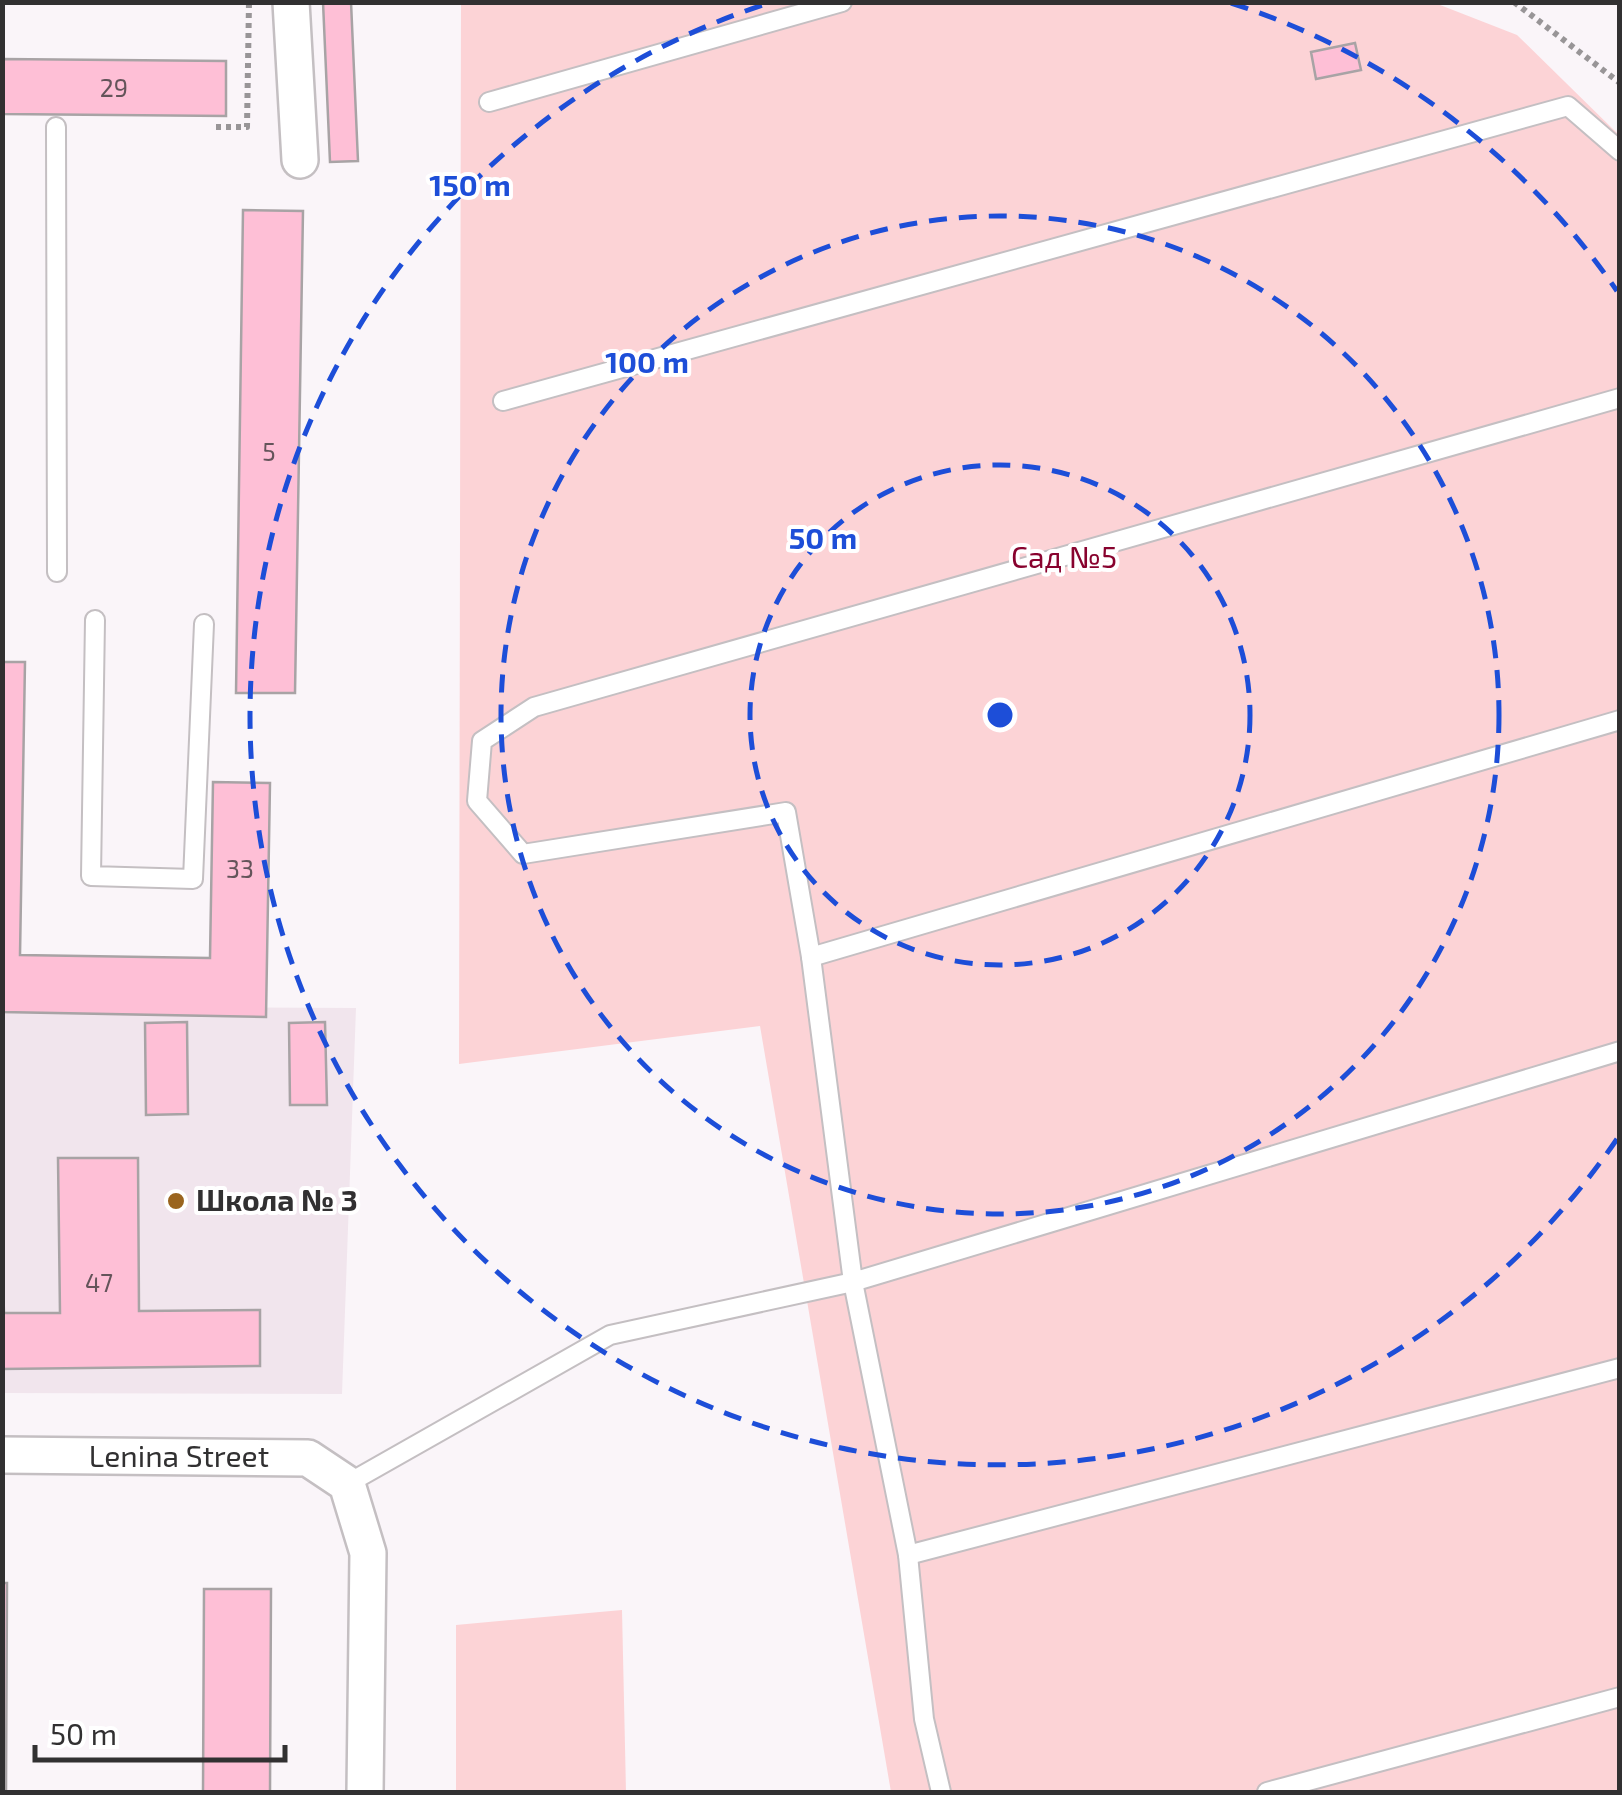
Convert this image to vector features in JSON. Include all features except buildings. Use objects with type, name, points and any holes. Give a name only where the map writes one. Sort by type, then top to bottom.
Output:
[{"type":"street","points":[[291,2],[300,160]]},
{"type":"street","name":"Lenina Street","points":[[2,1455],[308,1458],[346,1484]]},
{"type":"street","points":[[346,1484],[368,1553],[365,1792]]},
{"type":"lane","points":[[488,102],[842,2]]},
{"type":"lane","points":[[503,401],[1568,106],[1620,151]]},
{"type":"lane","points":[[56,127],[56,572]]},
{"type":"lane","points":[[941,1792],[924,1719],[908,1555],[854,1282],[786,812],[523,854],[477,801],[482,741],[534,707],[1620,398]]},
{"type":"lane","points":[[95,620],[90,876],[193,878],[204,624]]},
{"type":"lane","points":[[810,958],[1620,720]]},
{"type":"lane","points":[[346,1484],[610,1336],[854,1282],[1620,1052]]},
{"type":"lane","points":[[908,1555],[1620,1368]]},
{"type":"lane","points":[[1267,1792],[1620,1697]]},
{"type":"path","points":[[216,127],[246,127],[249,2]]},
{"type":"path","points":[[1518,3],[1620,83]]},
{"type":"shaded area","name":"Школа № 3","points":[[3,1006],[356,1008],[342,1394],[3,1393]]},
{"type":"green space","name":"Сад №5","points":[[461,3],[1435,3],[1517,35],[1619,135],[1619,1792],[891,1792],[760,1026],[459,1064]]},
{"type":"green space","points":[[622,1610],[626,1792],[456,1792],[456,1625]]},
{"type":"place","name":"Школа № 3","points":[[176,1201]]}]
